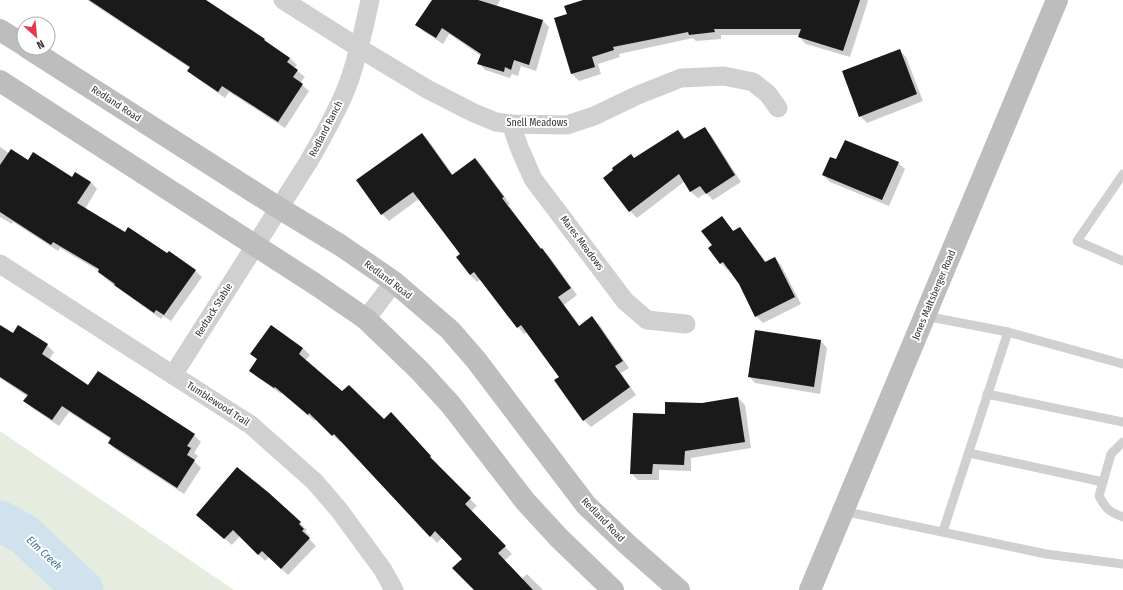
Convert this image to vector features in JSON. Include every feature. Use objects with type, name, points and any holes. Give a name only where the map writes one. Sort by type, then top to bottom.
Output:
[{"type":"main road","name":"Jones Maltsberger Road","points":[[810,590],[1056,0]]},
{"type":"main road","points":[[0,30],[16,40]]},
{"type":"main road","name":"Redland Road","points":[[41,56],[279,208],[340,245],[394,282],[450,330],[476,360],[586,505],[679,590]]},
{"type":"main road","points":[[0,81],[318,286],[366,320],[441,393],[525,501],[605,586]]},
{"type":"street","name":"Snell Meadows","points":[[283,0],[427,89],[474,114],[496,122],[511,124],[567,125],[594,116],[638,95],[681,78],[724,76],[753,82],[768,94],[778,108]]},
{"type":"street","name":"Redland Ranch","points":[[255,246],[309,161],[329,126],[348,85],[359,48],[370,0]]},
{"type":"street","name":"Mares Meadows","points":[[511,124],[533,179],[625,301],[647,320],[686,324]]},
{"type":"street","name":"Redtack Stable","points":[[173,375],[255,246]]},
{"type":"street","name":"Tumblewood Trail","points":[[0,264],[251,425],[314,481],[339,510],[383,570],[394,590]]},
{"type":"street","points":[[366,320],[394,282]]},
{"type":"lane","points":[[1123,174],[1077,241],[1123,261]]},
{"type":"lane","points":[[925,316],[1008,332],[1123,364]]},
{"type":"lane","points":[[943,531],[1008,332]]},
{"type":"lane","points":[[988,394],[1123,422]]},
{"type":"lane","points":[[1123,442],[1112,454],[1100,496],[1106,508],[1114,514],[1123,517]]},
{"type":"lane","points":[[969,453],[1104,482]]},
{"type":"lane","points":[[843,511],[1046,554],[1123,564]]},
{"type":"shaded area","points":[[0,431],[234,590],[0,590]]},
{"type":"building","points":[[89,0],[206,0],[265,39],[264,40],[290,58],[287,62],[298,70],[293,77],[303,84],[278,122],[222,86],[218,92],[187,71],[190,67]]},
{"type":"building","points":[[432,0],[478,0],[543,20],[529,65],[514,60],[511,70],[505,67],[504,72],[477,64],[481,54],[442,28],[436,38],[415,25]]},
{"type":"building","points":[[583,0],[860,0],[843,51],[798,37],[801,29],[714,29],[715,32],[689,35],[688,32],[613,47],[614,50],[592,57],[595,67],[571,74],[554,18],[567,14],[564,6]]},
{"type":"building","points":[[900,49],[917,94],[859,117],[842,71]]},
{"type":"building","points":[[705,127],[735,175],[706,194],[700,186],[690,192],[679,174],[629,212],[603,178],[613,170],[612,168],[631,154],[634,158],[678,130],[684,139]]},
{"type":"building","points":[[422,133],[452,175],[475,158],[504,197],[502,198],[541,249],[542,248],[571,288],[558,297],[579,326],[592,316],[623,361],[615,366],[630,387],[583,421],[554,380],[559,377],[521,325],[517,328],[474,272],[470,275],[456,257],[460,254],[413,192],[381,215],[356,180]]},
{"type":"building","points":[[845,140],[899,162],[882,200],[822,175],[830,157],[836,159]]},
{"type":"building","points":[[11,149],[28,160],[33,152],[72,177],[75,172],[91,182],[77,203],[125,232],[128,227],[167,253],[169,251],[196,270],[164,315],[156,310],[154,313],[114,285],[115,284],[98,272],[99,269],[53,242],[51,245],[0,212],[0,165]]},
{"type":"building","points":[[722,216],[733,231],[740,227],[765,262],[775,257],[795,297],[755,317],[739,284],[723,262],[720,264],[708,248],[712,245],[701,231]]},
{"type":"building","points":[[0,325],[13,333],[18,325],[48,344],[42,354],[88,385],[98,371],[195,434],[187,446],[191,448],[187,455],[195,460],[177,488],[108,443],[111,438],[62,406],[52,420],[23,401],[28,395],[0,377]]},
{"type":"building","points":[[271,325],[303,348],[299,354],[342,391],[349,385],[384,419],[391,412],[431,456],[430,457],[471,498],[465,504],[506,546],[498,553],[533,590],[474,590],[452,568],[462,559],[435,531],[430,537],[334,434],[332,436],[309,413],[308,415],[275,387],[274,388],[249,371],[257,359],[250,354]]},
{"type":"building","points":[[755,330],[821,340],[814,387],[748,377]]},
{"type":"building","points":[[738,397],[745,442],[685,451],[684,465],[653,464],[652,474],[630,474],[633,413],[665,414],[665,402],[702,403]]},
{"type":"building","points":[[237,467],[301,522],[299,524],[304,529],[302,531],[310,538],[281,569],[262,551],[258,555],[233,530],[224,539],[196,515]]},
{"type":"waterway","name":"Elm Creek","points":[[0,521],[25,535],[83,590]]}]
